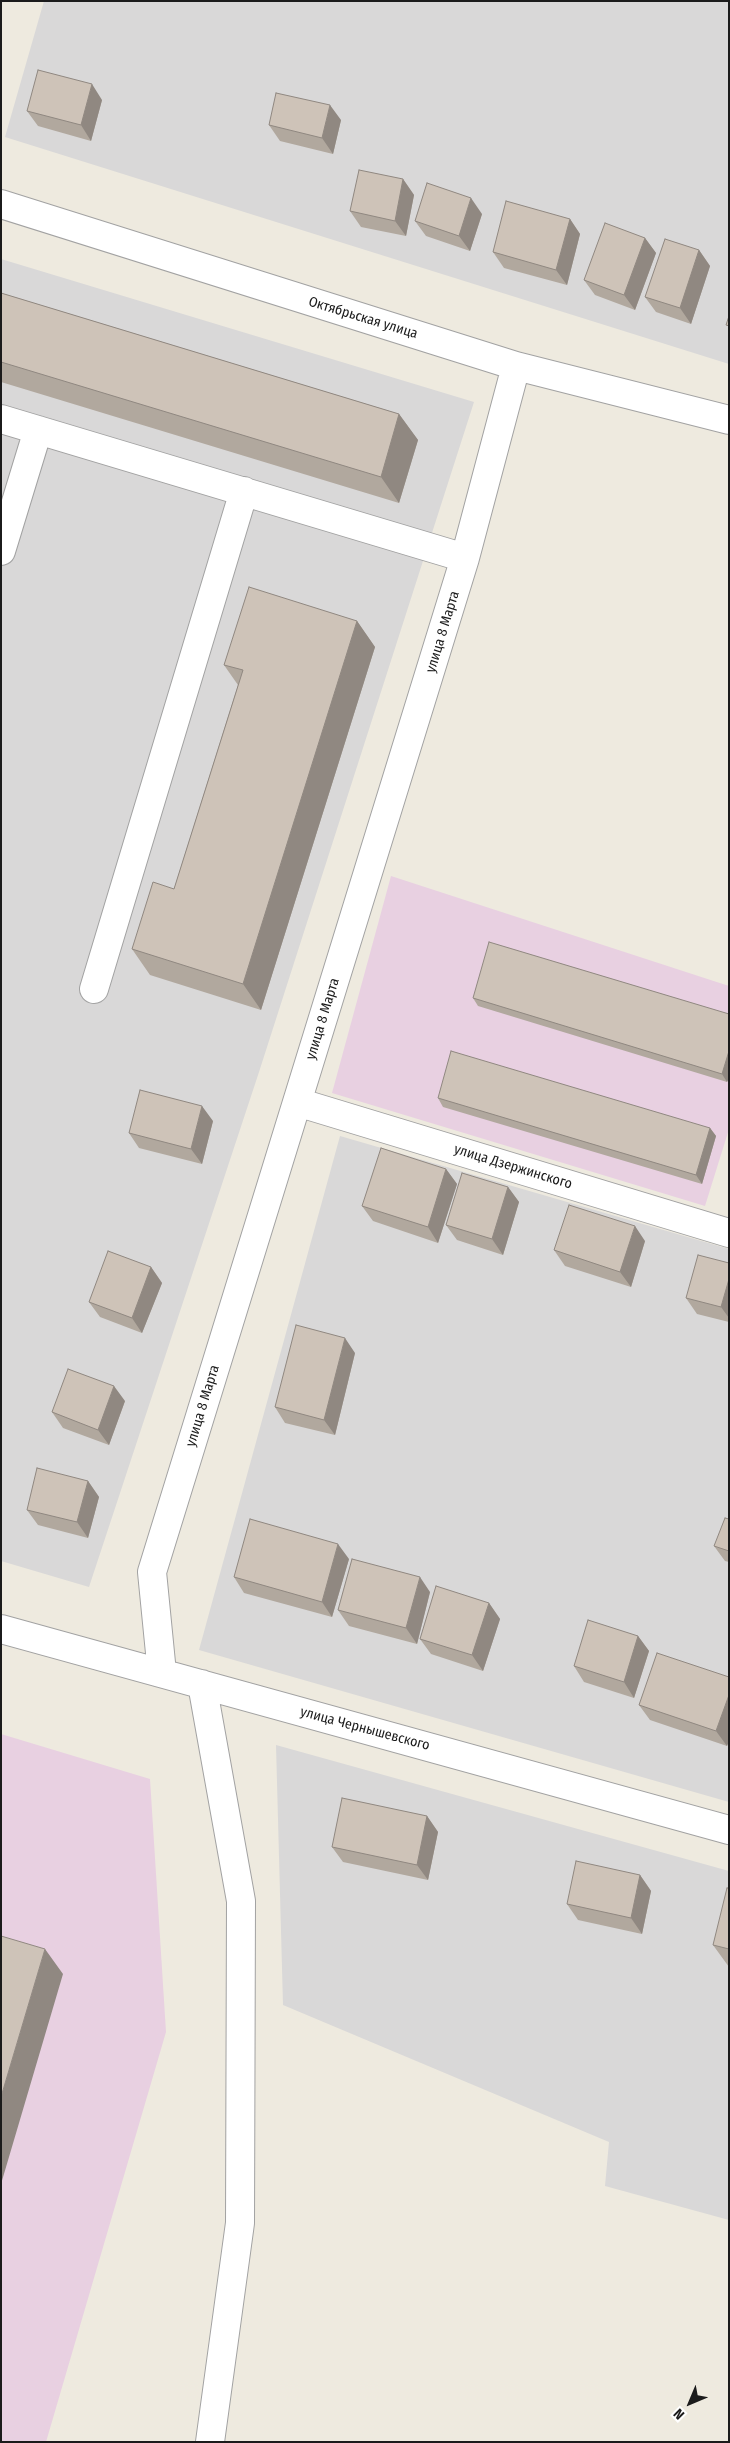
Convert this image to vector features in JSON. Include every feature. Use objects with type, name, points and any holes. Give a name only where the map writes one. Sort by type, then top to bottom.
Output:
[{"type":"street","name":"Октябрьская улица","points":[[1,204],[516,366],[729,420]]},
{"type":"street","name":"улица 8 Марта","points":[[162,1673],[152,1572],[466,558],[516,366]]},
{"type":"street","points":[[1,419],[466,558]]},
{"type":"street","points":[[1,550],[38,430]]},
{"type":"street","points":[[94,989],[244,491]]},
{"type":"street","name":"улица Дзержинского","points":[[297,1102],[729,1233]]},
{"type":"street","name":"улица Чернышевского","points":[[1,1629],[729,1830]]},
{"type":"street","points":[[202,1684],[242,1901],[240,2223],[210,2442]]},
{"type":"shaded area","points":[[44,1],[729,1],[729,364],[5,137]]},
{"type":"shaded area","points":[[1,259],[474,402],[259,1072],[89,1587],[1,1561]]},
{"type":"shaded area","points":[[391,876],[729,986],[729,1129],[705,1206],[332,1093]]},
{"type":"shaded area","points":[[340,1136],[729,1249],[729,1802],[199,1650]]},
{"type":"shaded area","points":[[1,1734],[150,1779],[166,2032],[46,2442],[1,2442]]},
{"type":"shaded area","points":[[276,1745],[729,1871],[729,2220],[605,2186],[609,2142],[283,2005]]},
{"type":"building","points":[[38,70],[92,84],[81,125],[27,111]]},
{"type":"building","points":[[276,93],[330,105],[322,138],[269,125]]},
{"type":"building","points":[[359,170],[403,179],[395,221],[350,211]]},
{"type":"building","points":[[427,183],[471,198],[459,236],[415,221]]},
{"type":"building","points":[[506,201],[570,219],[556,270],[493,252]]},
{"type":"building","points":[[605,223],[645,238],[624,295],[584,280]]},
{"type":"building","points":[[665,239],[699,250],[680,308],[645,297]]},
{"type":"building","points":[[1,293],[399,414],[381,477],[1,362]]},
{"type":"building","points":[[249,587],[357,621],[243,984],[132,949],[153,882],[174,889],[243,670],[224,665]]},
{"type":"building","points":[[489,942],[729,1014],[729,1051],[722,1074],[473,998]]},
{"type":"building","points":[[451,1051],[710,1128],[696,1175],[438,1098]]},
{"type":"building","points":[[140,1090],[202,1106],[191,1149],[129,1133]]},
{"type":"building","points":[[381,1148],[446,1169],[428,1227],[362,1206]]},
{"type":"building","points":[[462,1173],[508,1187],[492,1239],[446,1225]]},
{"type":"building","points":[[569,1205],[635,1226],[620,1272],[554,1250]]},
{"type":"building","points":[[108,1251],[151,1267],[132,1318],[89,1302]]},
{"type":"building","points":[[698,1255],[729,1263],[729,1279],[721,1307],[686,1298]]},
{"type":"building","points":[[296,1325],[345,1338],[324,1420],[275,1407]]},
{"type":"building","points":[[68,1369],[114,1386],[98,1430],[52,1412]]},
{"type":"building","points":[[37,1468],[88,1481],[77,1522],[27,1510]]},
{"type":"building","points":[[725,1518],[729,1519],[729,1551],[714,1546]]},
{"type":"building","points":[[250,1519],[338,1544],[322,1602],[234,1577]]},
{"type":"building","points":[[352,1559],[420,1577],[406,1628],[338,1610]]},
{"type":"building","points":[[436,1586],[489,1603],[472,1655],[420,1639]]},
{"type":"building","points":[[588,1620],[638,1636],[624,1682],[574,1666]]},
{"type":"building","points":[[657,1653],[729,1677],[729,1695],[716,1731],[639,1705]]},
{"type":"building","points":[[342,1798],[427,1816],[417,1865],[332,1847]]},
{"type":"building","points":[[576,1861],[640,1875],[631,1918],[567,1904]]},
{"type":"building","points":[[727,1888],[729,1888],[729,1949],[713,1945]]},
{"type":"building","points":[[1,1936],[45,1949],[1,2097]]}]
